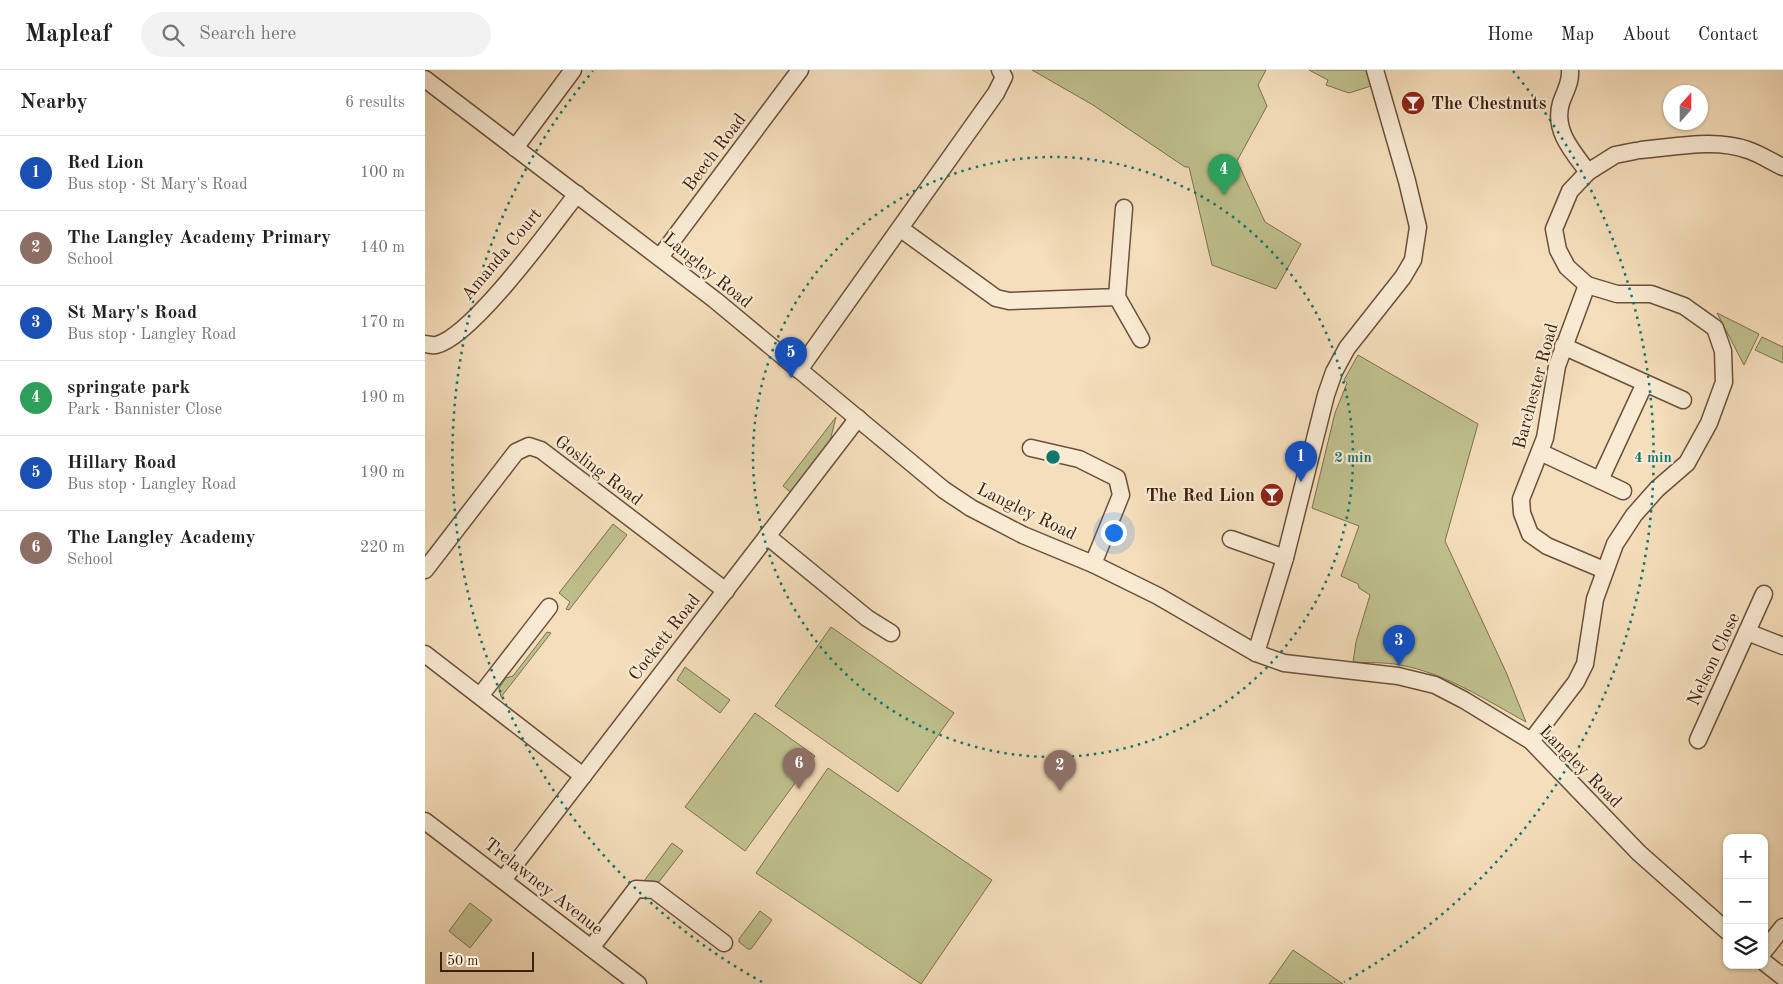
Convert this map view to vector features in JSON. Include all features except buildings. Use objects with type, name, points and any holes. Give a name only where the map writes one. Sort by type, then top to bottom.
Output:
[{"type":"street","points":[[515,148],[573,70]]},
{"type":"street","name":"Beech Road","points":[[660,257],[799,70]]},
{"type":"street","points":[[799,370],[996,93],[1004,77],[1000,70]]},
{"type":"street","points":[[1256,653],[1285,558],[1326,395],[1334,372],[1347,348],[1403,278],[1413,260],[1417,227],[1407,181],[1375,70]]},
{"type":"street","points":[[1570,70],[1571,80],[1558,116],[1561,132],[1588,172]]},
{"type":"street","name":"Langley Road","points":[[425,80],[660,257],[799,370],[909,463],[971,508],[1023,535],[1093,564],[1158,596],[1256,653],[1285,662],[1398,676],[1435,685],[1472,704],[1531,741],[1639,852],[1723,927]]},
{"type":"street","points":[[1531,741],[1576,682],[1585,664],[1595,600],[1604,570],[1615,544],[1634,515],[1657,489],[1687,463],[1709,423],[1724,382],[1723,351],[1715,328],[1684,306],[1651,294],[1617,294],[1587,284],[1567,267],[1558,250],[1554,229],[1570,191],[1588,172],[1615,155],[1645,150],[1690,145],[1727,145],[1749,150],[1783,167]]},
{"type":"street","name":"Amanda Court","points":[[425,344],[436,345],[455,335],[496,297],[577,194]]},
{"type":"street","points":[[1124,208],[1117,297],[1141,339]]},
{"type":"street","points":[[901,229],[996,298],[1009,301],[1117,297]]},
{"type":"street","name":"Barchester Road","points":[[1587,284],[1557,366],[1545,438],[1521,499],[1522,513],[1530,534],[1547,546],[1604,570]]},
{"type":"street","points":[[1563,346],[1683,400]]},
{"type":"street","points":[[1600,480],[1645,383]]},
{"type":"street","name":"Cockett Road","points":[[503,880],[857,418]]},
{"type":"street","name":"Gosling Road","points":[[425,570],[516,452],[529,446],[541,450],[726,591]]},
{"type":"street","points":[[1031,448],[1079,459],[1117,478],[1121,495],[1093,564]]},
{"type":"street","points":[[1540,452],[1623,490]]},
{"type":"street","points":[[767,536],[867,618],[891,633]]},
{"type":"street","points":[[1231,539],[1285,558]]},
{"type":"street","name":"Nelson Close","points":[[1698,740],[1764,594]]},
{"type":"street","points":[[480,696],[549,608]]},
{"type":"street","points":[[1747,632],[1783,646]]},
{"type":"street","points":[[425,654],[583,776]]},
{"type":"street","name":"Trelawney Avenue","points":[[425,820],[638,984]]},
{"type":"street","points":[[591,948],[636,889],[654,890],[724,943]]},
{"type":"street","points":[[1768,946],[1783,927]]},
{"type":"street","points":[[1768,965],[1783,977]]},
{"type":"green space","points":[[1032,70],[1266,70],[1258,85],[1267,106],[1237,161],[1265,222],[1301,244],[1276,289],[1212,265],[1189,167],[1185,167],[1093,105]]},
{"type":"green space","points":[[1309,70],[1367,70],[1371,86],[1349,93],[1326,85],[1328,80]]},
{"type":"green space","points":[[1717,313],[1759,334],[1744,365]]},
{"type":"green space","points":[[1762,337],[1783,347],[1783,363],[1755,350]]},
{"type":"green space","points":[[1358,355],[1478,424],[1445,541],[1506,672],[1526,722],[1465,688],[1433,674],[1394,664],[1353,662],[1356,642],[1370,595],[1359,588],[1358,584],[1341,576],[1359,526],[1312,508],[1335,413],[1347,383],[1344,380]]},
{"type":"green space","points":[[836,417],[829,445],[793,494],[783,486]]},
{"type":"green space","points":[[613,524],[627,535],[569,610],[566,609],[570,602],[559,593]]},
{"type":"green space","points":[[831,627],[954,713],[898,792],[775,706]]},
{"type":"green space","points":[[547,632],[551,633],[501,697],[499,688],[506,678],[513,676]]},
{"type":"green space","points":[[685,667],[730,700],[720,713],[677,680]]},
{"type":"green space","points":[[755,713],[815,756],[745,851],[685,807]]},
{"type":"green space","points":[[828,768],[992,880],[921,984],[756,873]]},
{"type":"green space","points":[[672,843],[683,851],[658,883],[644,881]]},
{"type":"green space","points":[[470,903],[492,920],[470,948],[449,931]]},
{"type":"green space","points":[[760,911],[772,920],[751,949],[748,949],[739,942],[739,939]]},
{"type":"green space","points":[[1293,950],[1343,984],[1269,984]]},
{"type":"place","name":"The Chestnuts","points":[[1413,103]]},
{"type":"place","name":"springate park","points":[[1224,195]]},
{"type":"place","name":"Hillary Road","points":[[791,378]]},
{"type":"place","name":"Red Lion","points":[[1301,482]]},
{"type":"place","name":"The Red Lion","points":[[1272,495]]},
{"type":"place","name":"St Mary's Road","points":[[1399,666]]},
{"type":"place","name":"The Langley Academy","points":[[799,789]]},
{"type":"place","name":"The Langley Academy Primary","points":[[1060,791]]}]
